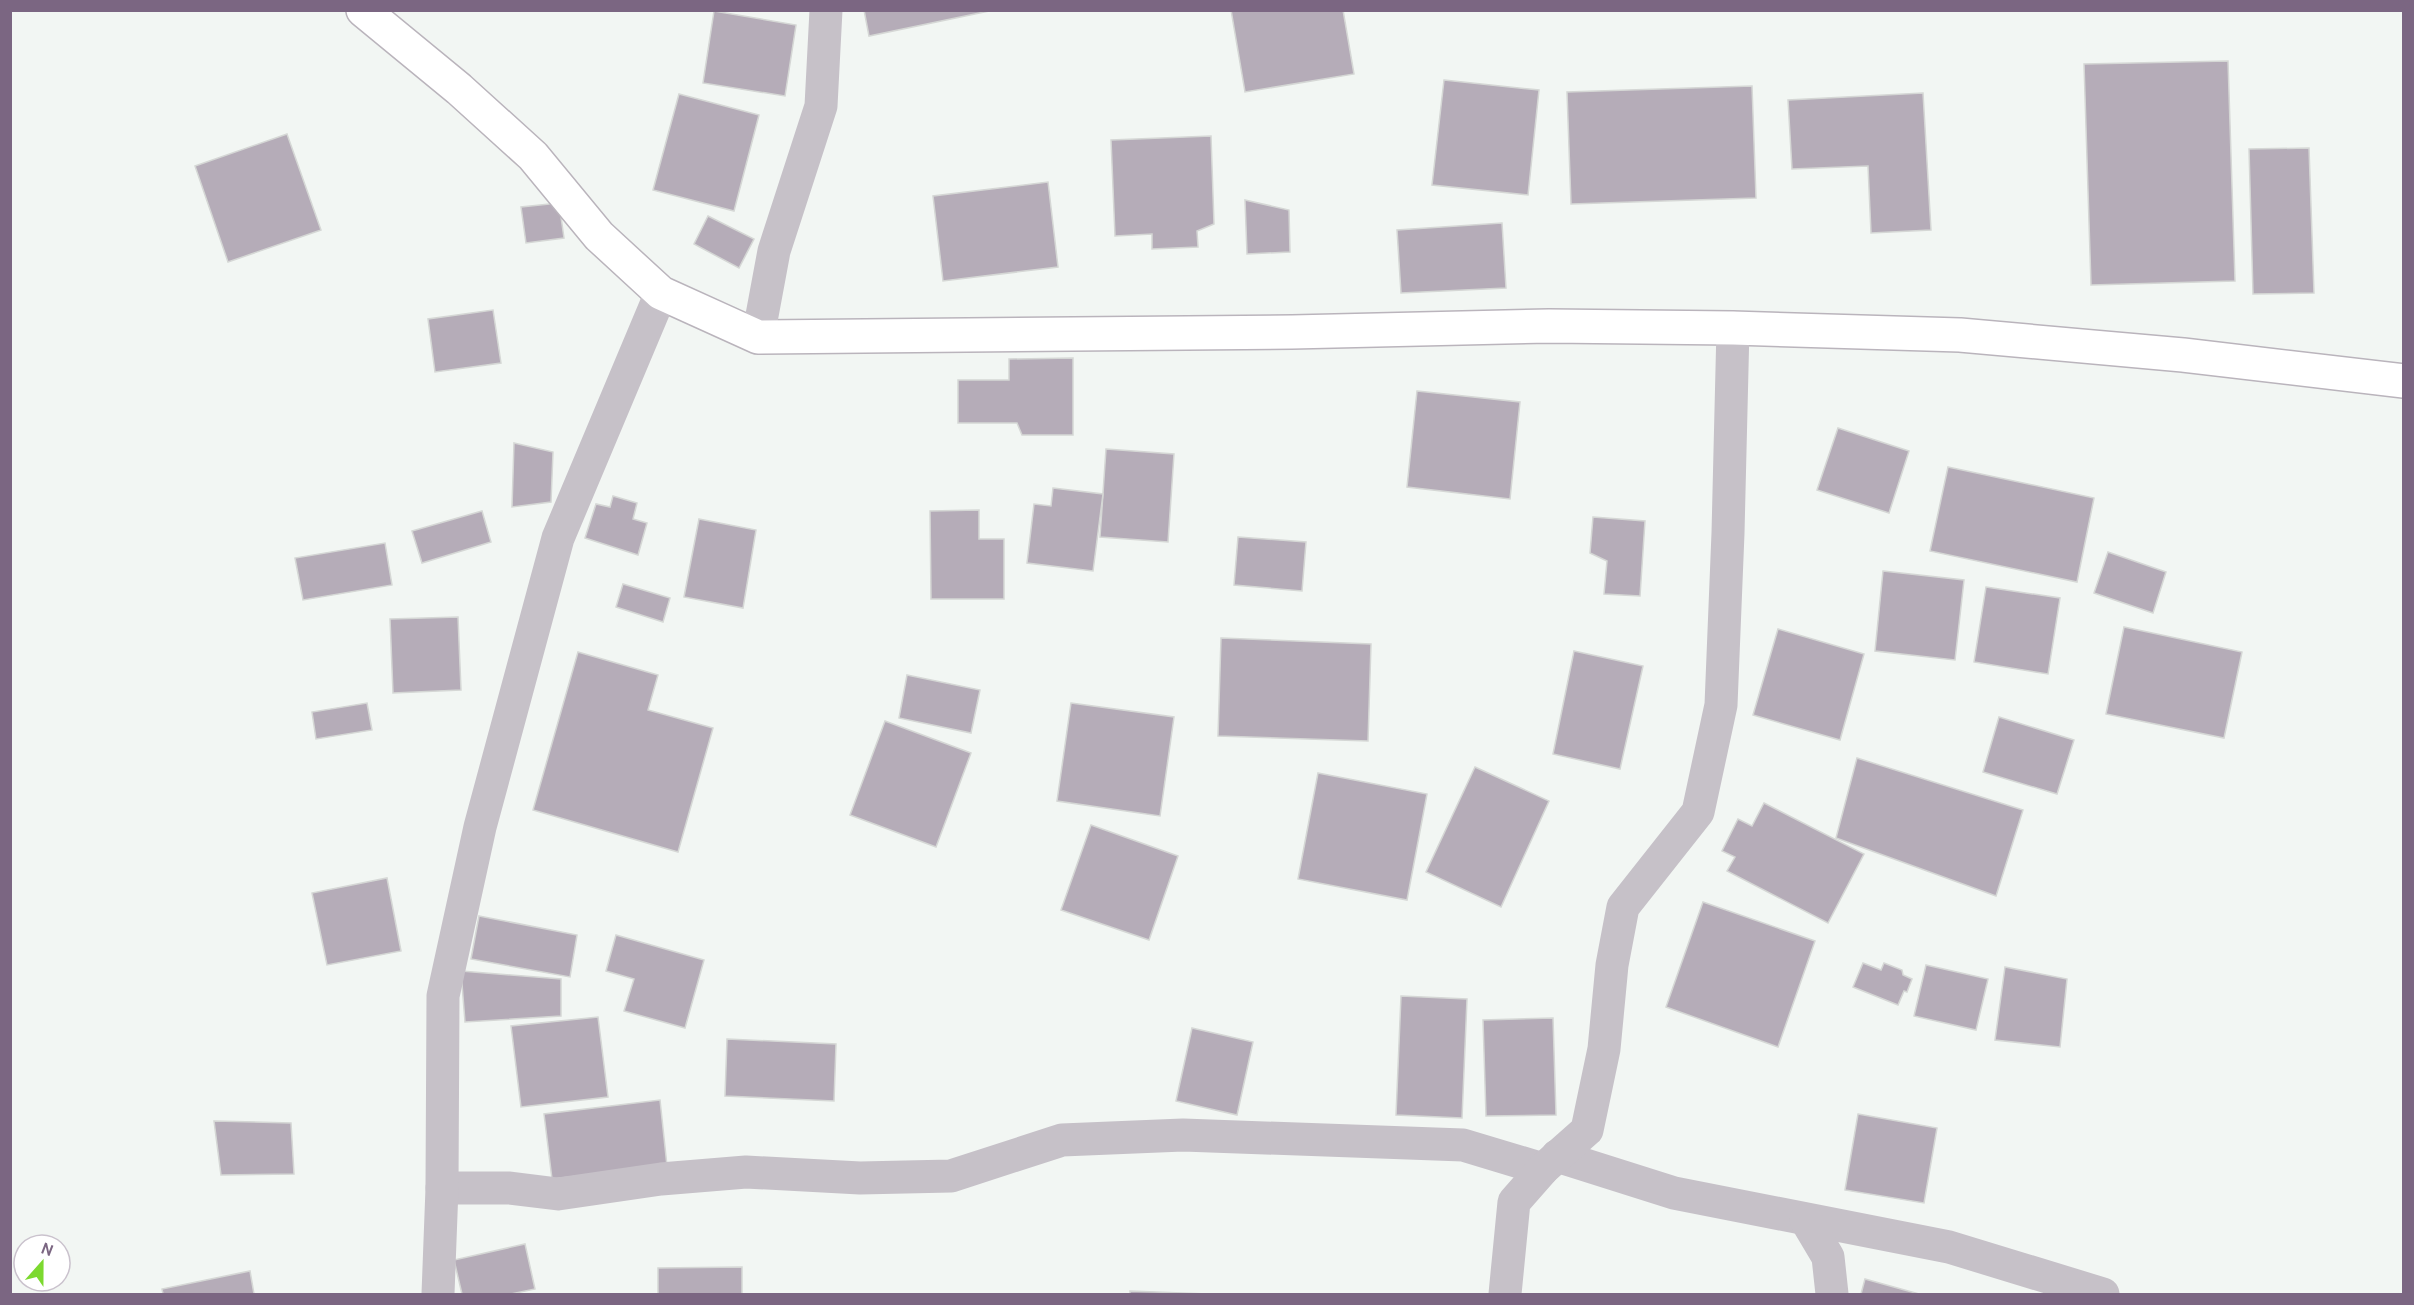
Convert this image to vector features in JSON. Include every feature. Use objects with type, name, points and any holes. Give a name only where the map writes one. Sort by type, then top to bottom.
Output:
[{"type":"street","points":[[363,10],[459,89],[533,156],[598,236],[661,293],[758,337],[1292,332],[1549,326],[1732,328],[1960,335],[2183,355],[2403,381]]},
{"type":"street","points":[[758,337],[774,250],[821,106],[826,10]]},
{"type":"street","points":[[438,1294],[442,1188],[443,996],[480,827],[558,538],[661,293]]},
{"type":"street","points":[[1505,1294],[1514,1202],[1550,1163],[1587,1130],[1604,1049],[1612,965],[1623,907],[1698,812],[1721,705],[1728,533],[1732,328]]},
{"type":"street","points":[[442,1188],[510,1188],[558,1194],[661,1179],[746,1172],[860,1178],[951,1176],[1062,1140],[1183,1136],[1463,1145],[1674,1193],[1949,1247],[2103,1294]]},
{"type":"street","points":[[1806,1220],[1828,1257],[1832,1294]]},
{"type":"building","points":[[864,10],[994,10],[869,36]]},
{"type":"building","points":[[1231,10],[1343,10],[1354,74],[1245,92]]},
{"type":"building","points":[[714,11],[796,25],[785,96],[703,83]]},
{"type":"building","points":[[2228,61],[2235,281],[2091,285],[2084,64]]},
{"type":"building","points":[[1444,80],[1539,90],[1528,195],[1432,185]]},
{"type":"building","points":[[1752,86],[1756,198],[1571,204],[1567,92]]},
{"type":"building","points":[[1923,93],[1931,230],[1871,233],[1868,166],[1792,169],[1788,100]]},
{"type":"building","points":[[679,94],[759,115],[734,211],[653,190]]},
{"type":"building","points":[[287,134],[321,230],[228,262],[195,166]]},
{"type":"building","points":[[1211,136],[1214,224],[1197,231],[1198,247],[1152,249],[1152,234],[1115,236],[1111,140]]},
{"type":"building","points":[[2309,148],[2314,293],[2253,294],[2249,149]]},
{"type":"building","points":[[1048,182],[1058,267],[943,281],[933,196]]},
{"type":"building","points":[[1245,200],[1289,210],[1290,252],[1247,254]]},
{"type":"building","points":[[559,203],[564,238],[526,243],[521,207]]},
{"type":"building","points":[[708,216],[754,239],[739,268],[694,244]]},
{"type":"building","points":[[1502,223],[1506,288],[1401,293],[1397,230]]},
{"type":"building","points":[[493,310],[501,363],[435,372],[428,319]]},
{"type":"building","points":[[1073,358],[1073,435],[1022,435],[1017,423],[958,423],[958,380],[1009,380],[1009,359]]},
{"type":"building","points":[[1417,391],[1520,402],[1510,499],[1407,487]]},
{"type":"building","points":[[1838,428],[1909,451],[1889,513],[1817,490]]},
{"type":"building","points":[[514,443],[553,452],[551,502],[512,507]]},
{"type":"building","points":[[1106,449],[1174,454],[1168,542],[1100,537]]},
{"type":"building","points":[[1948,467],[2094,498],[2077,582],[1930,551]]},
{"type":"building","points":[[1053,488],[1103,494],[1093,571],[1027,563],[1034,504],[1051,506]]},
{"type":"building","points":[[613,496],[637,503],[633,519],[647,523],[638,555],[585,538],[596,504],[610,507]]},
{"type":"building","points":[[979,510],[979,539],[1004,539],[1004,599],[931,599],[930,511]]},
{"type":"building","points":[[482,511],[491,542],[422,563],[412,531]]},
{"type":"building","points":[[1593,517],[1645,521],[1640,596],[1604,594],[1607,561],[1590,553]]},
{"type":"building","points":[[699,519],[756,530],[743,608],[684,597]]},
{"type":"building","points":[[1238,537],[1306,542],[1302,591],[1234,585]]},
{"type":"building","points":[[385,543],[392,585],[303,600],[295,558]]},
{"type":"building","points":[[2108,552],[2166,572],[2153,613],[2094,593]]},
{"type":"building","points":[[1883,571],[1964,580],[1955,660],[1875,651]]},
{"type":"building","points":[[623,584],[670,598],[663,622],[616,607]]},
{"type":"building","points":[[1986,587],[2060,598],[2048,674],[1974,662]]},
{"type":"building","points":[[458,617],[461,690],[393,693],[390,619]]},
{"type":"building","points":[[2124,627],[2242,652],[2224,738],[2106,714]]},
{"type":"building","points":[[1778,629],[1864,654],[1840,740],[1753,715]]},
{"type":"building","points":[[1221,638],[1371,644],[1368,741],[1218,736]]},
{"type":"building","points":[[1574,651],[1643,666],[1620,769],[1553,754]]},
{"type":"building","points":[[578,652],[658,675],[648,710],[713,728],[678,852],[533,810]]},
{"type":"building","points":[[907,675],[980,690],[971,733],[899,718]]},
{"type":"building","points":[[367,703],[372,730],[316,739],[312,712]]},
{"type":"building","points":[[1071,703],[1174,717],[1160,816],[1057,801]]},
{"type":"building","points":[[1999,717],[2074,740],[2057,794],[1983,772]]},
{"type":"building","points":[[885,721],[971,753],[936,847],[850,815]]},
{"type":"building","points":[[1857,758],[2023,810],[1996,896],[1836,838]]},
{"type":"building","points":[[1475,767],[1549,801],[1501,907],[1426,872]]},
{"type":"building","points":[[1318,773],[1427,794],[1407,900],[1298,879]]},
{"type":"building","points":[[1764,803],[1864,854],[1828,923],[1727,871],[1735,857],[1722,851],[1738,819],[1752,826]]},
{"type":"building","points":[[1091,825],[1178,856],[1149,940],[1061,910]]},
{"type":"building","points":[[387,878],[401,951],[327,965],[312,893]]},
{"type":"building","points":[[1703,902],[1815,941],[1778,1047],[1666,1007]]},
{"type":"building","points":[[479,916],[577,935],[570,977],[471,959]]},
{"type":"building","points":[[616,935],[704,960],[685,1028],[624,1011],[634,979],[606,971]]},
{"type":"building","points":[[1863,963],[1881,970],[1884,963],[1902,970],[1903,975],[1912,979],[1898,1005],[1853,987]]},
{"type":"building","points":[[1926,965],[1988,979],[1976,1030],[1914,1016]]},
{"type":"building","points":[[2005,967],[2067,979],[2060,1047],[1995,1040]]},
{"type":"building","points":[[461,971],[561,979],[561,1016],[465,1022]]},
{"type":"building","points":[[1401,996],[1467,999],[1462,1118],[1396,1115]]},
{"type":"building","points":[[598,1017],[608,1097],[521,1107],[511,1026]]},
{"type":"building","points":[[1553,1018],[1556,1115],[1486,1116],[1483,1020]]},
{"type":"building","points":[[1192,1028],[1253,1042],[1237,1115],[1176,1101]]},
{"type":"building","points":[[727,1039],[836,1044],[834,1101],[725,1096]]},
{"type":"building","points":[[660,1100],[667,1166],[552,1179],[544,1114]]},
{"type":"building","points":[[1858,1114],[1937,1128],[1924,1203],[1845,1190]]},
{"type":"building","points":[[214,1121],[291,1123],[294,1174],[221,1175]]},
{"type":"building","points":[[525,1244],[535,1289],[511,1294],[462,1294],[454,1260]]},
{"type":"building","points":[[742,1267],[742,1294],[658,1294],[658,1268]]},
{"type":"building","points":[[250,1271],[254,1294],[163,1294],[162,1289]]},
{"type":"building","points":[[1865,1279],[1919,1294],[1861,1294]]},
{"type":"building","points":[[1130,1291],[1208,1294],[1130,1294]]}]
